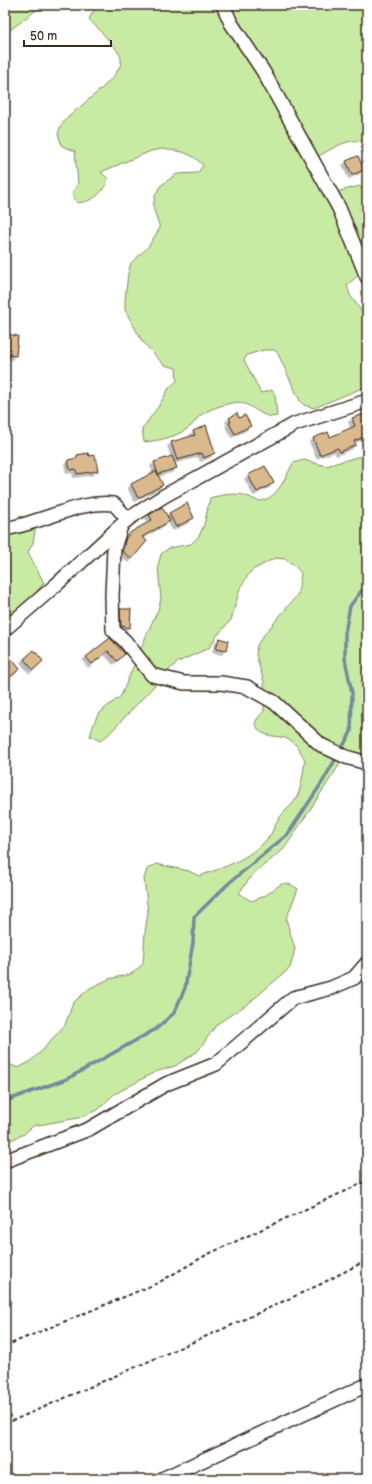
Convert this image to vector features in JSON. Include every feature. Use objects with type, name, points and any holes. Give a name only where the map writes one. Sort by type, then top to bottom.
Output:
[{"type":"street","points":[[223,5],[231,23],[263,70],[339,208],[367,276]]},
{"type":"street","points":[[5,629],[56,585],[124,522],[192,479],[295,424],[367,401]]},
{"type":"street","points":[[5,529],[32,522],[73,508],[102,503],[114,504],[124,522]]},
{"type":"street","points":[[124,522],[114,548],[112,596],[113,630],[125,641],[152,675],[184,683],[222,683],[247,687],[274,702],[321,745],[346,757],[367,763]]},
{"type":"street","points":[[5,1160],[89,1129],[166,1084],[216,1064],[293,998],[331,988],[354,978],[367,963]]},
{"type":"street","points":[[162,1479],[367,1385]]},
{"type":"path","points":[[5,1346],[158,1283],[206,1255],[367,1181]]},
{"type":"path","points":[[5,1424],[232,1325],[321,1284],[367,1260]]},
{"type":"green space","points":[[5,5],[43,5],[5,34]]},
{"type":"green space","points":[[97,5],[367,5],[367,143],[361,141],[348,142],[334,147],[317,157],[336,192],[360,186],[367,198],[367,227],[364,230],[365,252],[361,263],[360,274],[347,285],[350,295],[364,315],[367,315],[367,386],[314,408],[304,405],[300,401],[278,354],[275,350],[264,350],[247,355],[244,360],[261,393],[272,390],[275,395],[277,416],[271,417],[238,402],[232,403],[204,413],[187,429],[176,435],[144,442],[142,429],[158,407],[169,388],[177,381],[176,368],[164,365],[142,341],[125,310],[128,273],[131,263],[148,247],[160,228],[153,207],[155,196],[160,186],[177,174],[198,173],[203,165],[194,157],[183,152],[162,149],[151,151],[101,172],[108,179],[106,185],[100,193],[93,199],[77,203],[72,193],[78,184],[75,151],[62,146],[58,134],[61,126],[69,117],[98,92],[115,74],[120,66],[121,58],[112,44],[89,19]]},
{"type":"green space","points":[[367,454],[367,757],[342,761],[284,849],[253,874],[239,893],[251,901],[264,896],[283,884],[292,885],[298,889],[286,919],[295,949],[290,968],[249,1003],[217,1024],[198,1051],[175,1066],[155,1072],[113,1095],[98,1110],[78,1118],[33,1126],[24,1134],[5,1143],[5,1062],[18,1068],[28,1063],[43,1050],[65,1025],[73,1003],[90,988],[109,979],[131,974],[143,964],[148,912],[144,879],[147,869],[156,864],[189,871],[199,876],[236,862],[253,852],[268,838],[280,817],[296,799],[300,790],[305,760],[298,748],[293,742],[282,737],[267,735],[258,729],[255,724],[257,719],[264,711],[264,682],[256,655],[257,645],[298,594],[301,573],[294,565],[285,559],[275,558],[251,571],[240,588],[231,620],[216,637],[209,648],[178,662],[108,735],[100,741],[90,736],[97,716],[121,696],[158,610],[161,599],[158,566],[161,554],[169,548],[191,544],[199,536],[204,525],[210,498],[223,495],[240,494],[259,501],[265,500],[276,492],[288,474],[293,463],[304,460],[326,466]]},
{"type":"green space","points":[[19,516],[29,518],[36,525],[33,543],[28,552],[44,583],[28,602],[5,619],[5,537]]},
{"type":"building","points":[[358,156],[364,170],[352,175],[346,161]]},
{"type":"building","points":[[5,334],[18,336],[16,356],[5,355]]},
{"type":"building","points":[[237,413],[239,418],[245,415],[251,426],[235,434],[229,423],[231,422],[229,418]]},
{"type":"building","points":[[364,414],[367,421],[367,436],[354,441],[356,445],[340,452],[338,448],[320,455],[313,438],[328,432],[330,437],[355,426],[352,418]]},
{"type":"building","points":[[206,425],[215,453],[204,458],[202,453],[177,460],[171,442],[195,435],[193,431]]},
{"type":"building","points":[[88,453],[89,456],[95,455],[98,471],[77,474],[76,469],[70,470],[68,460],[77,458],[77,455]]},
{"type":"building","points":[[172,456],[177,468],[158,474],[154,462]]},
{"type":"building","points":[[265,466],[274,483],[257,492],[248,475]]},
{"type":"building","points":[[156,471],[163,485],[138,498],[131,484]]},
{"type":"building","points":[[187,503],[194,518],[176,527],[169,513]]},
{"type":"building","points":[[162,507],[170,521],[142,537],[147,541],[132,559],[122,551],[126,538],[131,532],[152,520],[149,515]]},
{"type":"building","points":[[120,609],[131,609],[130,628],[121,626]]},
{"type":"building","points":[[110,638],[125,654],[117,661],[108,651],[92,664],[86,657]]},
{"type":"building","points":[[219,638],[228,641],[226,651],[216,649]]},
{"type":"building","points":[[34,650],[43,661],[33,670],[24,659]]},
{"type":"building","points":[[5,651],[20,669],[5,681]]},
{"type":"waterway","points":[[5,1101],[67,1079],[156,1029],[174,1013],[185,988],[193,943],[194,917],[229,883],[288,834],[323,781],[351,732],[352,693],[345,659],[345,633],[350,606],[362,590],[367,587]]}]
